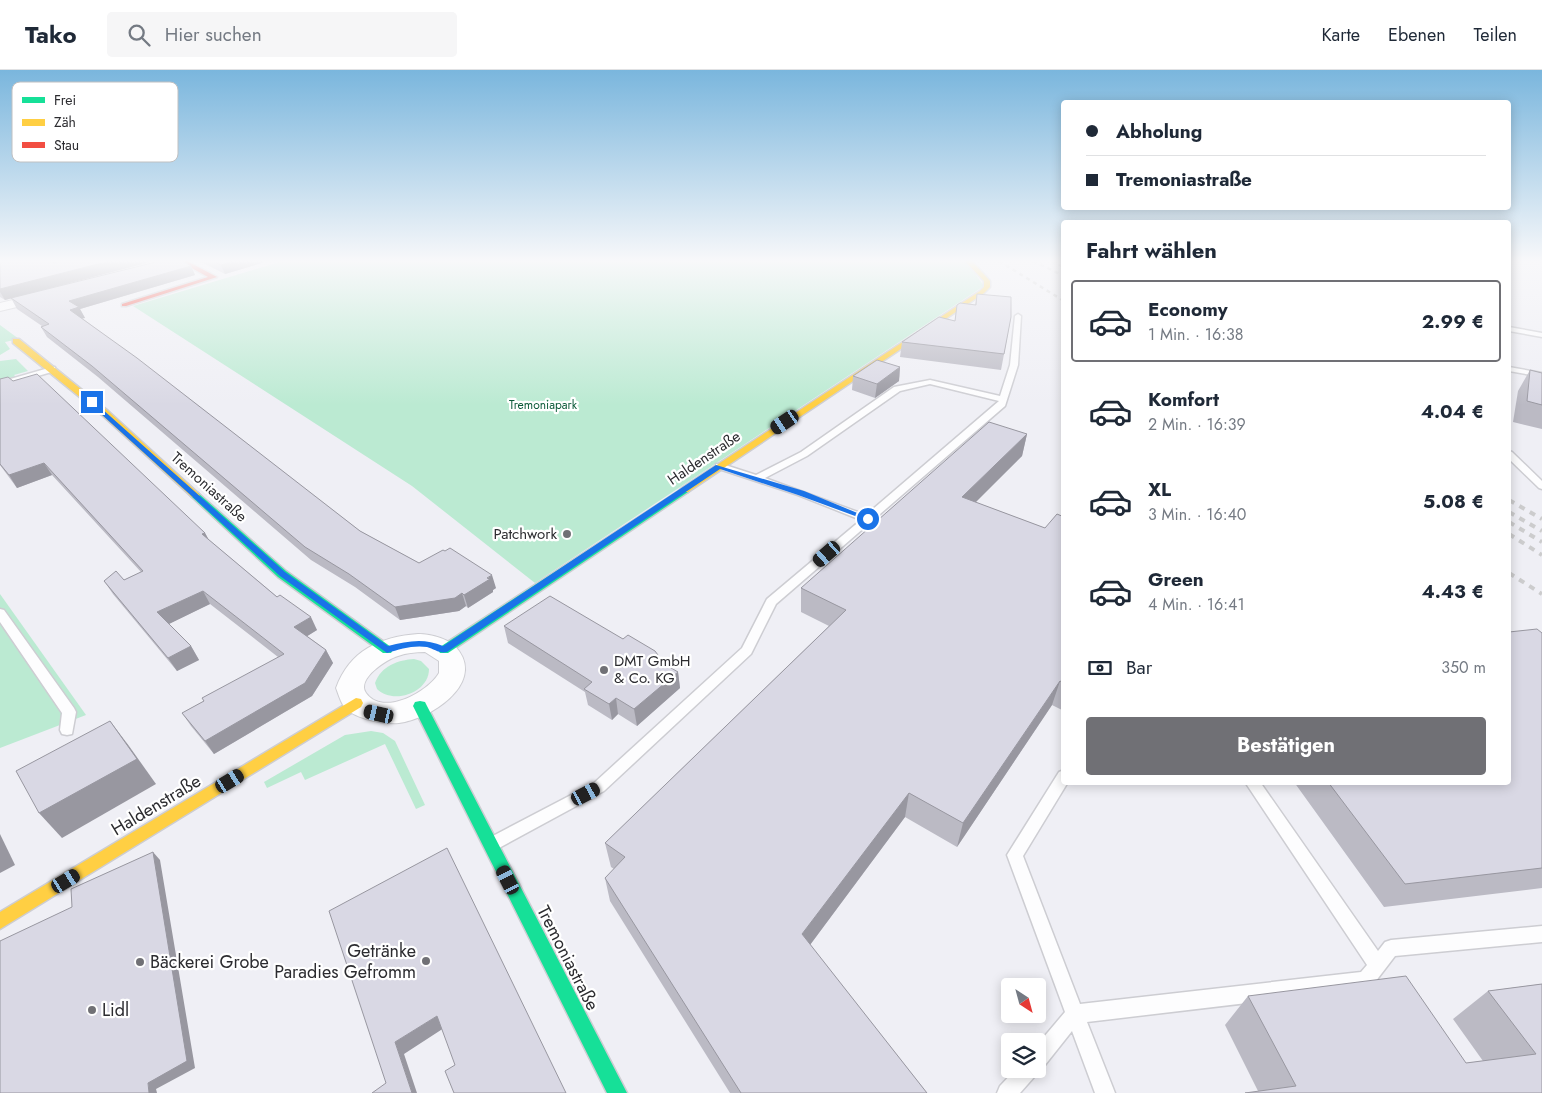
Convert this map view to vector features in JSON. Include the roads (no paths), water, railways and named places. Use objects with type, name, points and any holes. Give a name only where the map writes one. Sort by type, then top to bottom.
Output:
[{"type":"street","name":"Haldenstraße","points":[[444,650],[957,309]]},
{"type":"street","name":"Tremoniastraße","points":[[16,341],[105,413],[282,574],[387,650]]},
{"type":"street","points":[[420,643],[431,644],[444,650],[450,656],[452,663],[450,678],[436,696],[420,706],[400,712],[379,714],[356,703],[351,694],[354,677],[363,665],[387,650],[407,644],[420,643]]},
{"type":"street","name":"Haldenstraße","points":[[0,921],[356,703]]},
{"type":"street","name":"Tremoniastraße","points":[[420,706],[617,1093]]},
{"type":"lane","points":[[490,845],[598,787],[748,651],[771,602],[1002,404],[1014,365],[1018,316]]},
{"type":"lane","points":[[1511,329],[1542,335]]},
{"type":"lane","points":[[0,385],[52,369]]},
{"type":"lane","points":[[1511,369],[1542,375]]},
{"type":"lane","points":[[758,478],[804,454],[898,389],[930,382],[1003,399]]},
{"type":"lane","points":[[1511,456],[1542,486]]},
{"type":"lane","points":[[1511,460],[1518,464]]},
{"type":"lane","points":[[719,466],[758,478],[868,519]]},
{"type":"lane","points":[[0,613],[69,712],[67,730]]},
{"type":"lane","points":[[1061,781],[1015,855],[1105,1093]]},
{"type":"lane","points":[[1254,785],[1377,965]]},
{"type":"lane","points":[[1046,1048],[1075,1014],[1366,980],[1391,948],[1542,934]]},
{"type":"lane","points":[[1007,1093],[1020,1078]]},
{"type":"railway","points":[[1511,501],[1542,519]]},
{"type":"railway","points":[[1511,513],[1542,531]]},
{"type":"railway","points":[[1511,523],[1542,542]]},
{"type":"railway","points":[[1511,535],[1542,555]]},
{"type":"railway","points":[[1511,574],[1542,594]]},
{"type":"place","name":"Patchwork","points":[[567,534]]},
{"type":"place","name":"DMT GmbH & Co. KG","points":[[604,670]]},
{"type":"place","name":"Getränke Paradies Gefromm","points":[[426,961]]},
{"type":"place","name":"Bäckerei Grobe","points":[[140,962]]},
{"type":"place","name":"Lidl","points":[[92,1010]]},
{"type":"park label","name":"Tremoniapark","points":[[543,405]]}]
